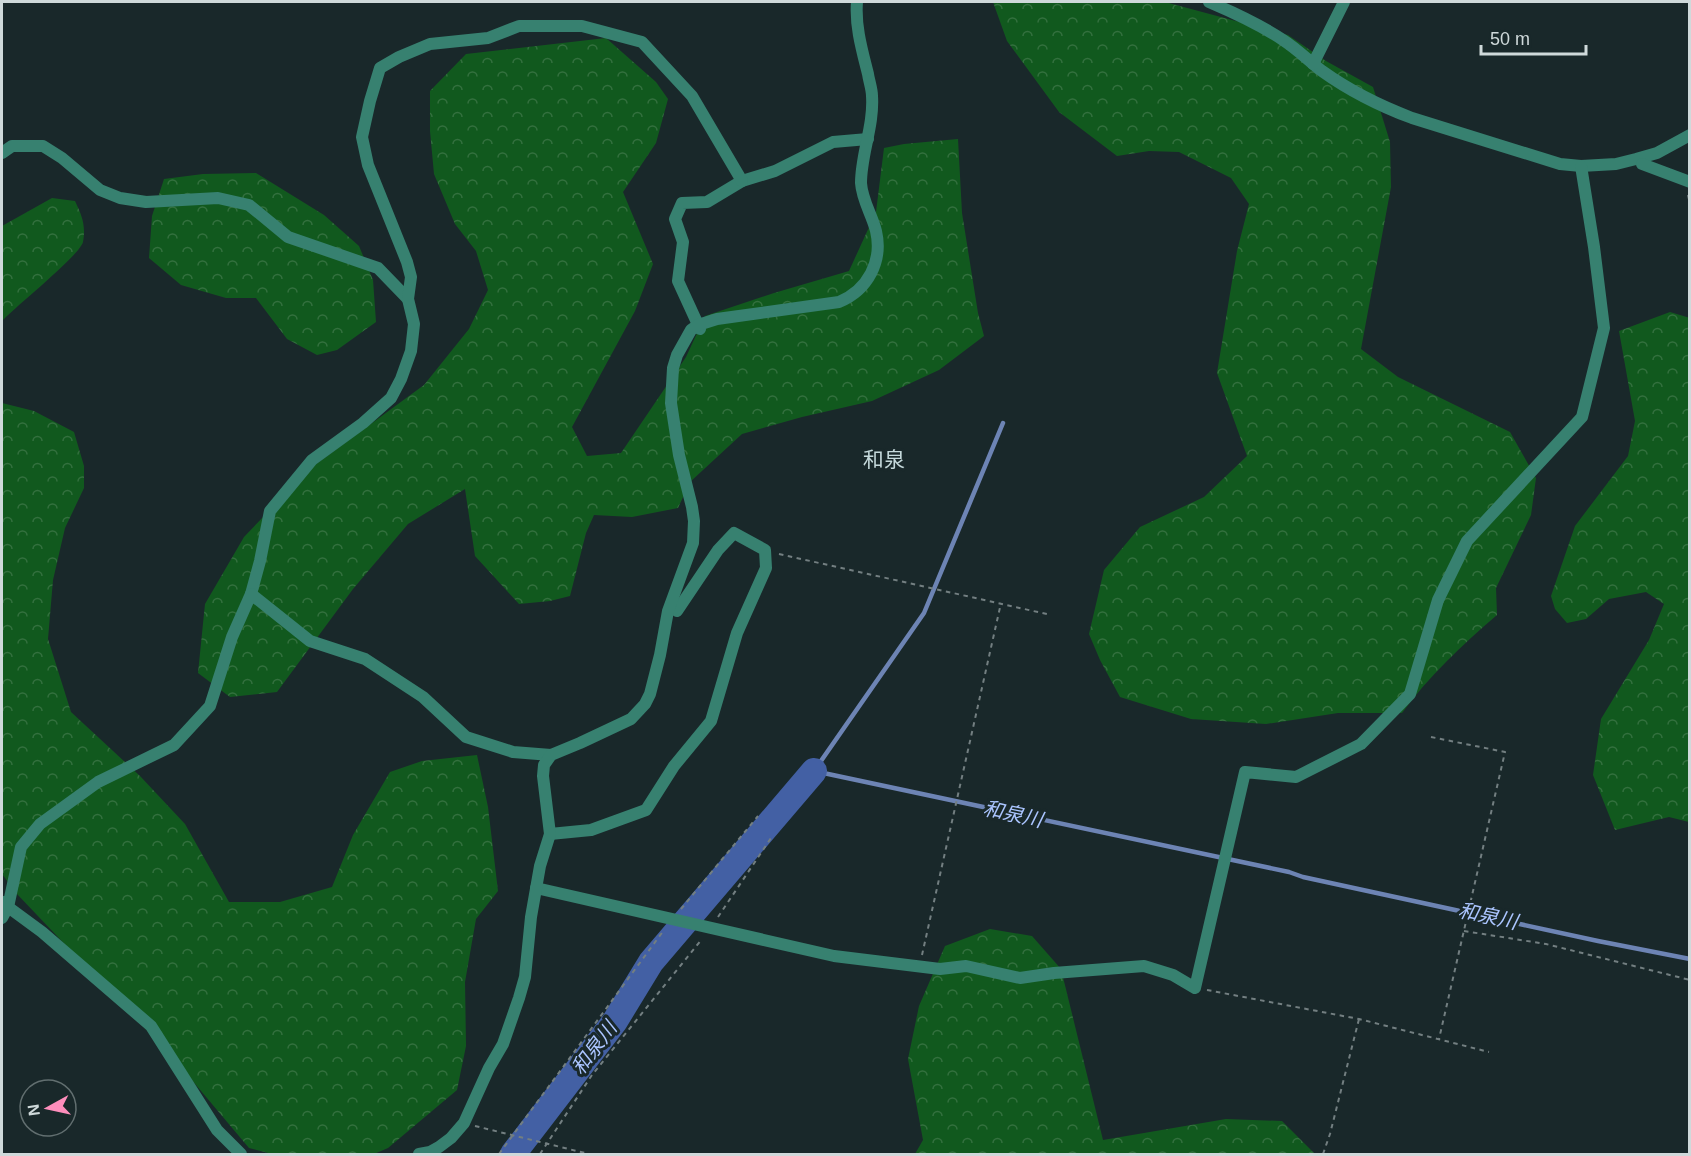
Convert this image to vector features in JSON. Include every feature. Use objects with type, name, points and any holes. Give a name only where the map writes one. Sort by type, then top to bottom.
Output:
[{"type":"street","points":[[251,594],[310,641],[365,659],[423,697],[466,737],[513,752],[551,755],[580,744],[631,719],[645,704],[650,694],[668,611],[693,543],[692,507],[679,454],[671,403],[673,368],[677,355],[691,330],[717,319],[840,302],[859,290],[869,279],[874,268],[878,245],[876,231],[862,193],[861,183],[872,117],[872,94],[859,36],[856,16],[857,2]]},
{"type":"street","points":[[1209,2],[1245,17],[1285,41],[1347,88],[1389,110],[1560,164],[1581,166],[1616,164],[1657,153],[1689,135]]},
{"type":"street","points":[[1313,63],[1344,2]]},
{"type":"street","points":[[241,1155],[217,1130],[151,1026],[42,932],[4,908],[21,847],[40,824],[98,782],[174,745],[210,706],[232,637],[251,594],[270,511],[312,460],[363,423],[391,398],[401,379],[411,351],[414,324],[408,299],[411,277],[368,165],[363,137],[370,101],[380,68],[430,44],[488,38],[519,26],[582,26],[642,42],[692,96],[742,181]]},
{"type":"street","points":[[699,327],[678,281],[684,242],[675,219],[682,203],[707,202],[742,181],[775,171],[833,142],[868,139]]},
{"type":"street","points":[[2,153],[12,146],[43,146],[62,158],[100,190],[120,198],[146,202],[218,198],[249,205],[288,237],[378,268],[408,299]]},
{"type":"street","points":[[1642,164],[1689,183]]},
{"type":"street","points":[[536,888],[834,956],[940,969],[966,966],[1020,978],[1144,966],[1173,975],[1195,988],[1245,772],[1296,777],[1361,744],[1410,694],[1438,600],[1467,541],[1582,417],[1604,328],[1581,166]]},
{"type":"street","points":[[550,834],[591,830],[646,810],[674,766],[711,721],[736,633],[766,568],[765,550],[734,533],[718,550],[677,611]]},
{"type":"street","points":[[419,1155],[439,1147],[451,1138],[464,1123],[489,1068],[503,1044],[519,998],[525,977],[531,917],[540,866],[550,834],[543,776],[544,765],[551,755]]},
{"type":"path","points":[[765,550],[1051,615]]},
{"type":"path","points":[[920,967],[1001,603]]},
{"type":"path","points":[[1431,737],[1505,752],[1439,1040]]},
{"type":"path","points":[[499,1155],[671,920],[758,816]]},
{"type":"path","points":[[540,1155],[592,1075],[710,929],[772,835]]},
{"type":"path","points":[[1464,931],[1546,944],[1689,980]]},
{"type":"path","points":[[1195,988],[1359,1019],[1490,1052]]},
{"type":"path","points":[[1323,1155],[1359,1019]]},
{"type":"path","points":[[464,1123],[589,1155]]},
{"type":"green space","points":[[993,2],[1165,2],[1288,35],[1326,61],[1373,87],[1390,142],[1391,187],[1361,349],[1398,377],[1510,432],[1536,478],[1531,515],[1496,588],[1497,615],[1446,661],[1402,713],[1338,713],[1266,724],[1191,719],[1120,697],[1089,634],[1104,570],[1140,527],[1204,497],[1247,456],[1217,373],[1237,251],[1249,204],[1231,178],[1179,152],[1149,151],[1117,156],[1059,112],[1007,41]]},
{"type":"green space","points":[[606,38],[656,82],[668,99],[656,143],[623,192],[653,264],[635,311],[572,427],[587,456],[621,453],[686,357],[705,316],[849,271],[876,212],[884,148],[958,139],[962,213],[978,313],[984,336],[939,370],[872,401],[742,434],[690,482],[678,508],[632,517],[594,515],[586,533],[570,596],[550,601],[519,604],[475,556],[465,489],[408,524],[353,589],[277,692],[230,697],[198,673],[205,604],[244,537],[308,470],[424,385],[469,329],[488,290],[476,251],[455,224],[434,174],[430,131],[430,91],[466,54]]},
{"type":"green space","points":[[256,173],[324,215],[359,246],[373,280],[376,322],[337,350],[317,355],[287,339],[256,298],[226,298],[181,285],[149,258],[152,216],[164,179],[203,174]]},
{"type":"green space","points":[[52,198],[75,201],[83,221],[83,242],[71,258],[2,321],[2,226]]},
{"type":"green space","points":[[1670,312],[1690,318],[1689,822],[1669,817],[1615,830],[1593,775],[1601,719],[1649,640],[1664,604],[1646,592],[1609,599],[1586,619],[1567,623],[1555,609],[1551,596],[1575,526],[1628,456],[1635,421],[1619,331]]},
{"type":"green space","points":[[2,403],[34,411],[74,432],[84,466],[84,488],[65,528],[53,580],[48,639],[71,712],[140,776],[185,824],[229,902],[280,902],[332,887],[353,835],[390,772],[422,761],[477,755],[488,807],[498,891],[476,919],[465,982],[466,1046],[457,1090],[388,1148],[374,1154],[272,1154],[249,1148],[175,1060],[17,894],[2,874]]},
{"type":"green space","points":[[990,929],[1032,936],[1061,969],[1103,1140],[1226,1119],[1282,1121],[1315,1154],[915,1154],[923,1140],[908,1059],[919,1006],[945,946]]},
{"type":"waterway","name":"和泉川","points":[[1003,423],[924,613],[814,771],[1690,959]]},
{"type":"waterway","name":"和泉川","points":[[513,1154],[615,1021],[651,962],[814,771]]},
{"type":"district","name":"和泉","points":[[884,459]]}]
